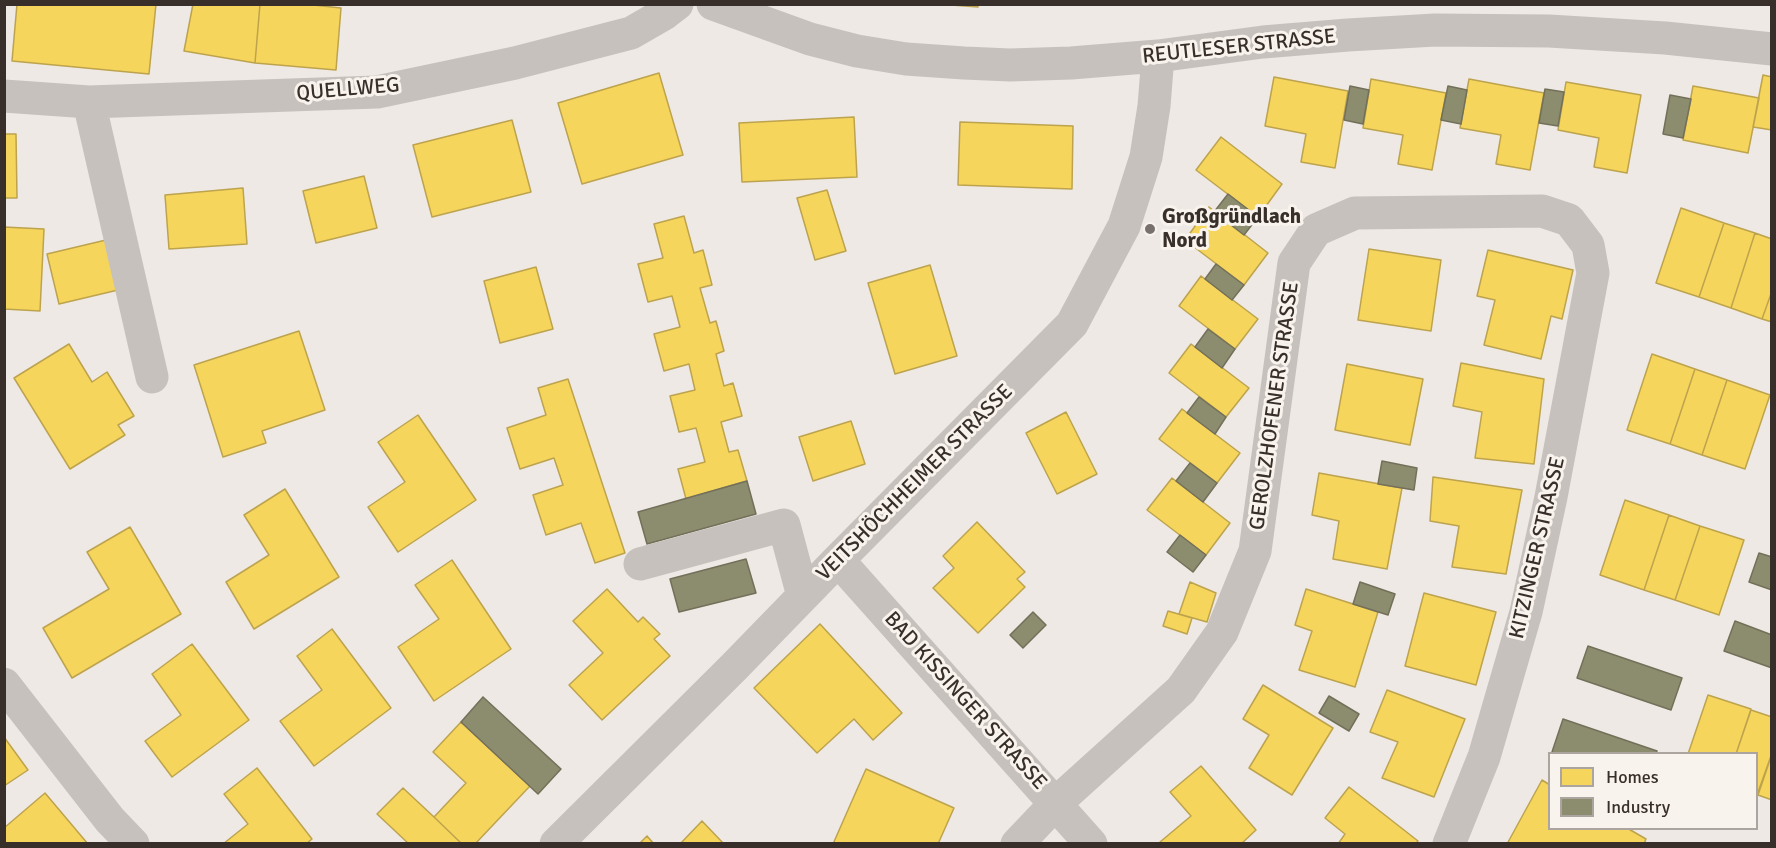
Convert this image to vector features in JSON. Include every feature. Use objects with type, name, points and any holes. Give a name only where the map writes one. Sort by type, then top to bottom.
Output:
[{"type":"street","name":"QUELLWEG","points":[[4,96],[89,102],[377,92],[515,63],[632,33],[677,4]]},
{"type":"street","name":"REUTLESER STRASSE","points":[[713,4],[810,39],[857,51],[906,59],[1010,64],[1071,63],[1158,56],[1263,42],[1348,35],[1436,17],[1549,31],[1665,38],[1772,49]]},
{"type":"street","name":"VEITSHÖCHHEIMER STRASSE","points":[[556,843],[734,667],[1072,324],[1124,226],[1146,157],[1154,106],[1158,56]]},
{"type":"street","points":[[89,102],[152,377]]},
{"type":"street","name":"GEROLZHOFENER STRASSE","points":[[1017,843],[1056,803],[1181,690],[1222,632],[1255,551],[1294,263],[1316,230],[1355,213],[1542,211],[1569,220],[1588,244]]},
{"type":"street","name":"KITZINGER STRASSE","points":[[1449,843],[1484,757],[1526,612],[1551,497],[1593,273],[1588,244]]},
{"type":"street","points":[[640,564],[784,525],[803,596]]},
{"type":"street","name":"BAD KISSINGER STRASSE","points":[[838,560],[1091,843]]},
{"type":"street","points":[[4,684],[110,820],[133,843]]},
{"type":"building: Homes","points":[[17,4],[156,4],[149,74],[12,61]]},
{"type":"building: Homes","points":[[193,4],[260,4],[255,63],[184,51]]},
{"type":"building: Homes","points":[[260,4],[304,4],[341,8],[336,70],[255,63]]},
{"type":"building: Homes","points":[[938,4],[978,4],[978,7]]},
{"type":"building: Homes","points":[[659,73],[683,155],[582,184],[558,103]]},
{"type":"building: Homes","points":[[1763,75],[1772,77],[1772,130],[1753,127]]},
{"type":"building: Homes","points":[[1274,77],[1348,91],[1335,168],[1301,162],[1306,134],[1265,126]]},
{"type":"building: Homes","points":[[1371,79],[1446,93],[1432,170],[1398,164],[1403,135],[1363,128]]},
{"type":"building: Homes","points":[[1469,79],[1544,93],[1530,170],[1496,164],[1501,135],[1460,128]]},
{"type":"building: Homes","points":[[1566,82],[1641,95],[1627,173],[1594,167],[1599,138],[1558,130]]},
{"type":"building: Homes","points":[[1693,86],[1759,98],[1748,153],[1683,140]]},
{"type":"building: Homes","points":[[854,117],[857,177],[742,182],[739,123]]},
{"type":"building: Homes","points":[[512,120],[531,192],[432,217],[413,145]]},
{"type":"building: Homes","points":[[960,122],[1073,126],[1072,189],[958,185]]},
{"type":"building: Homes","points":[[4,134],[16,134],[17,198],[4,198]]},
{"type":"building: Homes","points":[[1221,137],[1282,184],[1258,217],[1196,170]]},
{"type":"building: Homes","points":[[364,176],[377,228],[316,243],[303,191]]},
{"type":"building: Homes","points":[[243,188],[247,244],[169,249],[165,195]]},
{"type":"building: Homes","points":[[827,190],[846,251],[815,260],[797,198]]},
{"type":"building: Homes","points":[[1209,207],[1268,253],[1244,285],[1185,240]]},
{"type":"building: Homes","points":[[1681,208],[1724,223],[1699,297],[1656,283]]},
{"type":"building: Homes","points":[[684,216],[694,253],[703,250],[712,285],[700,288],[710,323],[716,321],[724,351],[716,354],[724,386],[733,383],[742,416],[721,422],[729,452],[738,450],[747,481],[686,499],[678,469],[705,462],[696,428],[679,432],[670,396],[695,390],[689,364],[664,371],[654,334],[680,327],[672,296],[648,302],[638,264],[663,258],[654,224]]},
{"type":"building: Homes","points":[[1724,223],[1755,233],[1731,308],[1699,297]]},
{"type":"building: Homes","points":[[4,227],[44,229],[40,311],[4,309]]},
{"type":"building: Homes","points":[[1755,233],[1772,239],[1772,291],[1762,319],[1731,308]]},
{"type":"building: Homes","points":[[106,240],[118,290],[59,304],[47,254]]},
{"type":"building: Homes","points":[[1369,249],[1441,260],[1431,331],[1358,320]]},
{"type":"building: Homes","points":[[1488,250],[1573,270],[1562,319],[1551,316],[1541,359],[1484,345],[1495,300],[1477,296]]},
{"type":"building: Homes","points":[[930,265],[957,356],[895,374],[868,283]]},
{"type":"building: Homes","points":[[536,267],[553,329],[500,343],[484,281]]},
{"type":"building: Homes","points":[[1201,276],[1258,319],[1235,349],[1179,306]]},
{"type":"building: Homes","points":[[1772,291],[1772,322],[1762,319]]},
{"type":"building: Homes","points":[[299,331],[325,410],[262,431],[266,443],[223,457],[194,365]]},
{"type":"building: Homes","points":[[69,344],[92,382],[107,372],[134,416],[118,425],[125,435],[70,469],[14,378]]},
{"type":"building: Homes","points":[[1191,344],[1249,388],[1226,417],[1169,373]]},
{"type":"building: Homes","points":[[1652,354],[1695,369],[1670,444],[1627,430]]},
{"type":"building: Homes","points":[[1461,363],[1544,379],[1534,464],[1475,458],[1482,412],[1453,406]]},
{"type":"building: Homes","points":[[1347,364],[1423,379],[1410,445],[1335,430]]},
{"type":"building: Homes","points":[[1695,369],[1727,380],[1702,455],[1670,444]]},
{"type":"building: Homes","points":[[568,379],[625,553],[595,563],[581,523],[546,535],[533,495],[563,485],[554,458],[520,469],[507,428],[546,415],[538,388]]},
{"type":"building: Homes","points":[[1727,380],[1770,395],[1745,469],[1702,455]]},
{"type":"building: Homes","points":[[1182,409],[1240,453],[1217,483],[1159,439]]},
{"type":"building: Homes","points":[[1066,412],[1097,474],[1057,494],[1026,433]]},
{"type":"building: Homes","points":[[418,415],[476,500],[398,552],[368,507],[405,482],[378,442]]},
{"type":"building: Homes","points":[[851,421],[865,464],[813,481],[799,437]]},
{"type":"building: Homes","points":[[1319,473],[1402,488],[1387,569],[1333,559],[1339,521],[1312,515]]},
{"type":"building: Homes","points":[[1433,477],[1522,490],[1506,574],[1452,567],[1459,526],[1430,521]]},
{"type":"building: Homes","points":[[1172,478],[1230,523],[1206,555],[1147,510]]},
{"type":"building: Homes","points":[[285,489],[339,577],[254,629],[226,582],[269,555],[244,515]]},
{"type":"building: Homes","points":[[1625,500],[1669,515],[1644,590],[1600,575]]},
{"type":"building: Homes","points":[[1669,515],[1700,526],[1675,600],[1644,590]]},
{"type":"building: Homes","points":[[977,522],[1025,572],[1017,579],[1025,587],[978,633],[933,588],[954,568],[943,556]]},
{"type":"building: Homes","points":[[1700,526],[1744,540],[1719,615],[1675,600]]},
{"type":"building: Homes","points":[[130,527],[181,614],[72,678],[43,628],[109,589],[87,552]]},
{"type":"building: Homes","points":[[452,560],[511,649],[434,701],[398,647],[439,619],[415,585]]},
{"type":"building: Homes","points":[[1190,582],[1216,593],[1207,622],[1179,614]]},
{"type":"building: Homes","points":[[607,589],[638,622],[643,617],[660,634],[654,639],[670,656],[602,720],[569,685],[603,653],[573,621]]},
{"type":"building: Homes","points":[[1306,589],[1378,612],[1355,687],[1299,670],[1312,631],[1295,625]]},
{"type":"building: Homes","points":[[1424,593],[1496,612],[1476,685],[1405,666]]},
{"type":"building: Homes","points":[[1168,611],[1192,618],[1187,634],[1163,626]]},
{"type":"building: Homes","points":[[820,624],[902,713],[873,740],[854,719],[817,753],[754,688]]},
{"type":"building: Homes","points":[[332,629],[391,708],[314,766],[280,721],[322,690],[297,656]]},
{"type":"building: Homes","points":[[192,644],[249,720],[172,777],[145,741],[181,715],[152,674]]},
{"type":"building: Homes","points":[[1263,685],[1333,728],[1292,795],[1249,768],[1269,735],[1243,719]]},
{"type":"building: Homes","points":[[1387,690],[1465,719],[1434,797],[1382,778],[1398,742],[1370,732]]},
{"type":"building: Homes","points":[[1708,695],[1751,709],[1737,752],[1689,752]]},
{"type":"building: Homes","points":[[1751,710],[1772,717],[1772,753],[1758,792],[1758,752],[1737,752]]},
{"type":"building: Homes","points":[[461,722],[530,786],[475,844],[462,844],[434,817],[466,783],[433,752]]},
{"type":"building: Homes","points":[[4,737],[28,770],[4,786]]},
{"type":"building: Homes","points":[[1772,754],[1772,800],[1758,795]]},
{"type":"building: Homes","points":[[1201,766],[1256,830],[1241,844],[1161,844],[1160,842],[1191,816],[1170,792]]},
{"type":"building: Homes","points":[[257,768],[312,839],[306,844],[223,844],[248,824],[224,794]]},
{"type":"building: Homes","points":[[866,769],[954,808],[938,844],[833,844]]},
{"type":"building: Homes","points":[[1542,780],[1548,784],[1548,830],[1630,830],[1646,839],[1644,844],[1507,844]]},
{"type":"building: Homes","points":[[1349,787],[1418,841],[1415,844],[1338,844],[1345,834],[1325,818]]},
{"type":"building: Homes","points":[[403,788],[462,844],[409,844],[377,814]]},
{"type":"building: Homes","points":[[45,793],[88,844],[4,844],[4,828]]},
{"type":"building: Homes","points":[[702,821],[724,844],[680,844]]},
{"type":"building: Homes","points":[[647,836],[654,844],[639,844]]},
{"type":"building: Industry","points":[[1350,86],[1369,90],[1363,124],[1344,120]]},
{"type":"building: Industry","points":[[1448,86],[1467,90],[1461,124],[1441,120]]},
{"type":"building: Industry","points":[[1545,89],[1564,92],[1558,126],[1539,123]]},
{"type":"building: Industry","points":[[1670,95],[1691,99],[1683,138],[1663,134]]},
{"type":"building: Industry","points":[[1228,194],[1258,217],[1244,235],[1214,212]]},
{"type":"building: Industry","points":[[1216,264],[1244,285],[1232,300],[1205,279]]},
{"type":"building: Industry","points":[[1208,329],[1235,349],[1222,368],[1195,347]]},
{"type":"building: Industry","points":[[1199,397],[1226,417],[1215,434],[1187,413]]},
{"type":"building: Industry","points":[[1382,461],[1417,468],[1414,490],[1378,484]]},
{"type":"building: Industry","points":[[1190,463],[1217,483],[1203,502],[1176,481]]},
{"type":"building: Industry","points":[[747,481],[756,514],[647,544],[638,512]]},
{"type":"building: Industry","points":[[1180,535],[1206,555],[1193,572],[1167,552]]},
{"type":"building: Industry","points":[[1759,553],[1772,557],[1772,590],[1749,582]]},
{"type":"building: Industry","points":[[746,559],[756,593],[679,612],[670,579]]},
{"type":"building: Industry","points":[[1360,582],[1395,594],[1388,615],[1353,604]]},
{"type":"building: Industry","points":[[1033,612],[1046,625],[1023,648],[1010,635]]},
{"type":"building: Industry","points":[[1735,621],[1772,635],[1772,668],[1724,651]]},
{"type":"building: Industry","points":[[1588,646],[1682,678],[1671,710],[1577,678]]},
{"type":"building: Industry","points":[[1329,696],[1359,714],[1349,731],[1319,713]]},
{"type":"building: Industry","points":[[483,697],[561,769],[538,794],[461,722]]},
{"type":"building: Industry","points":[[1563,719],[1657,751],[1657,752],[1552,752]]},
{"type":"place","name":"Großgründlach Nord","points":[[1150,229]]}]
